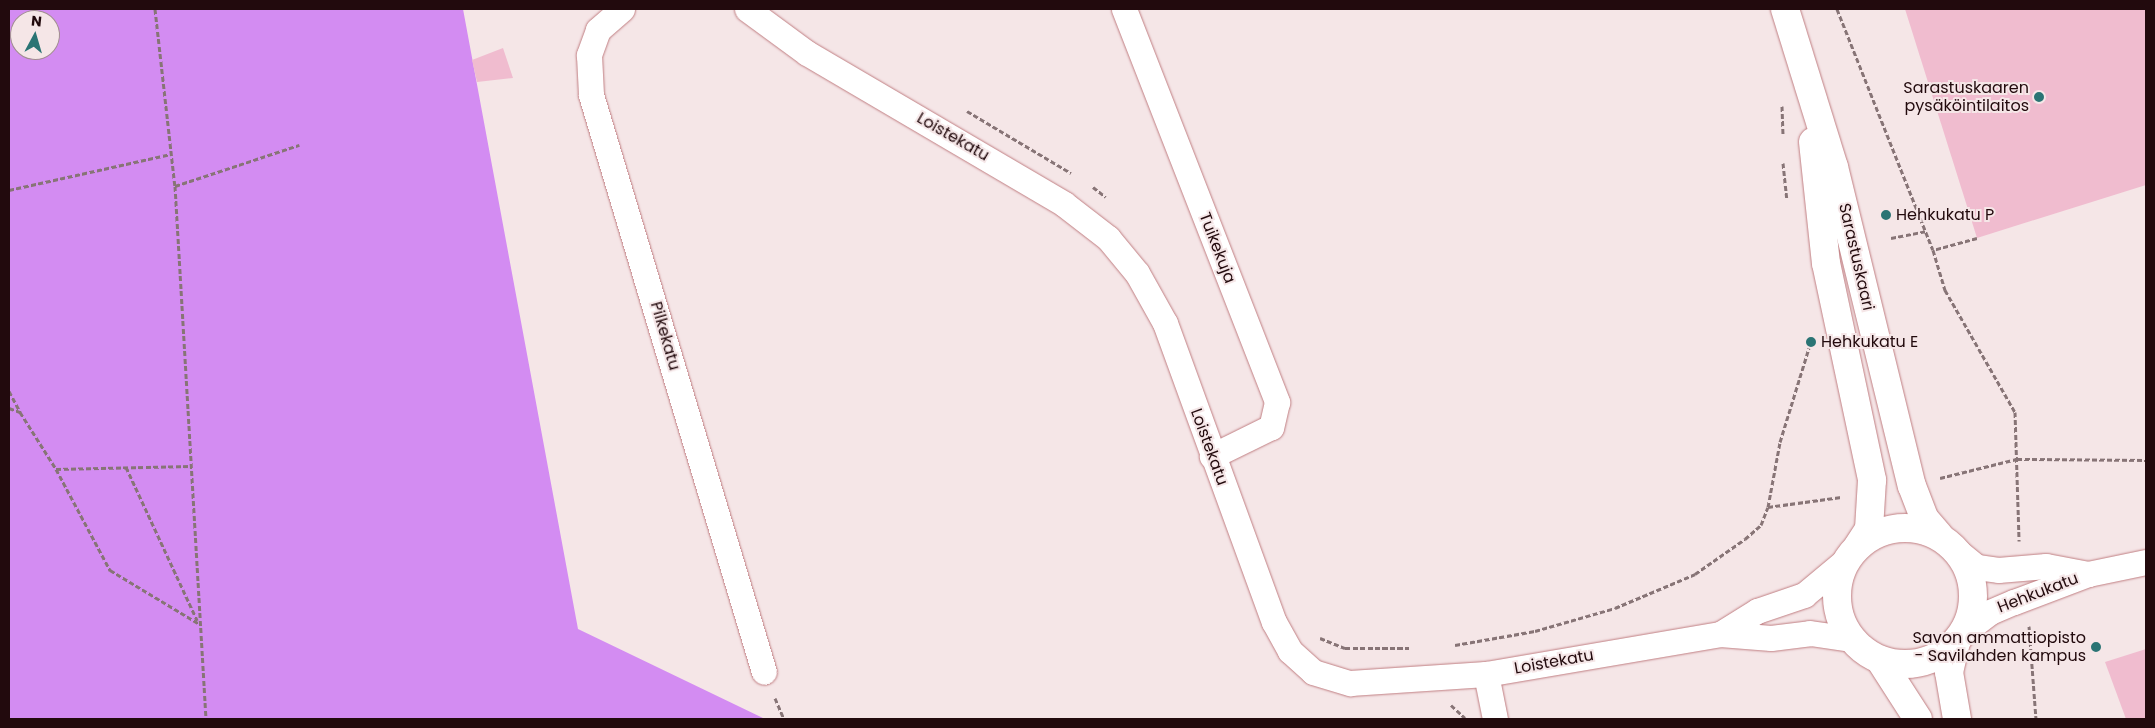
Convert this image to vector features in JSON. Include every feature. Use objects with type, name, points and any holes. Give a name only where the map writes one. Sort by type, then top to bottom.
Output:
[{"type":"street","name":"Pilkekatu","points":[[622,9],[598,30],[589,55],[591,95],[764,672]]},
{"type":"street","name":"Loistekatu","points":[[747,9],[808,53],[1064,204],[1108,238],[1137,273],[1165,323],[1274,622],[1290,651],[1312,672],[1350,683],[1486,674],[1720,634],[1771,638],[1810,633],[1851,639]]},
{"type":"street","name":"Tuikekuja","points":[[1124,9],[1277,402],[1272,427],[1212,456]]},
{"type":"street","name":"Sarastuskaari","points":[[1785,9],[1808,92],[1834,166],[1912,486],[1924,518],[1948,543]]},
{"type":"street","name":"Sarastuskaari","points":[[1808,92],[1826,263],[1872,480],[1869,529],[1852,553]]},
{"type":"street","points":[[1918,719],[1880,660],[1851,639],[1836,602],[1852,553],[1896,527],[1948,543],[1970,571],[1974,594],[1949,672],[1957,719]]},
{"type":"street","name":"Hehkukatu","points":[[1948,543],[1977,567],[1998,570],[2046,566],[2088,574]]},
{"type":"street","name":"Loistekatu","points":[[1720,634],[1757,611],[1804,595],[1852,553]]},
{"type":"street","name":"Hehkukatu","points":[[1960,637],[1990,612],[2088,574],[2146,562]]},
{"type":"street","points":[[1880,660],[1921,663],[1960,637]]},
{"type":"street","points":[[1486,674],[1495,719]]},
{"type":"path","points":[[155,9],[175,186],[198,623],[206,719]]},
{"type":"path","points":[[1837,9],[1926,231],[1944,290],[2015,412],[2020,549]]},
{"type":"path","points":[[1782,102],[1783,140]]},
{"type":"path","points":[[175,186],[299,145]]},
{"type":"path","points":[[9,190],[171,154]]},
{"type":"path","points":[[1783,160],[1788,208]]},
{"type":"path","points":[[1891,238],[1926,231]]},
{"type":"path","points":[[1933,250],[1976,238]]},
{"type":"path","points":[[1768,507],[1780,442],[1811,342],[1810,332]]},
{"type":"path","points":[[9,391],[56,469],[110,570],[198,623]]},
{"type":"path","points":[[9,408],[20,412]]},
{"type":"path","points":[[1932,480],[2017,460],[2146,460]]},
{"type":"path","points":[[56,469],[191,466]]},
{"type":"path","points":[[126,467],[198,623]]},
{"type":"path","points":[[2029,623],[2036,719]]},
{"type":"shaded area","points":[[9,9],[463,9],[578,629],[765,719],[9,719]]},
{"type":"building","name":"Sarastuskaaren pysäköintilaitos","points":[[1905,9],[2146,9],[2146,185],[1977,238]]},
{"type":"building","points":[[503,48],[513,78],[477,82],[472,60]]},
{"type":"building","points":[[2146,649],[2146,719],[2126,719],[2105,662]]},
{"type":"place","name":"Sarastuskaaren pysäköintilaitos","points":[[2039,97]]},
{"type":"place","name":"Hehkukatu P","points":[[1886,215]]},
{"type":"place","name":"Hehkukatu E","points":[[1811,342]]},
{"type":"place","name":"Savon ammattiopisto - Savilahden kampus","points":[[2096,647]]}]
